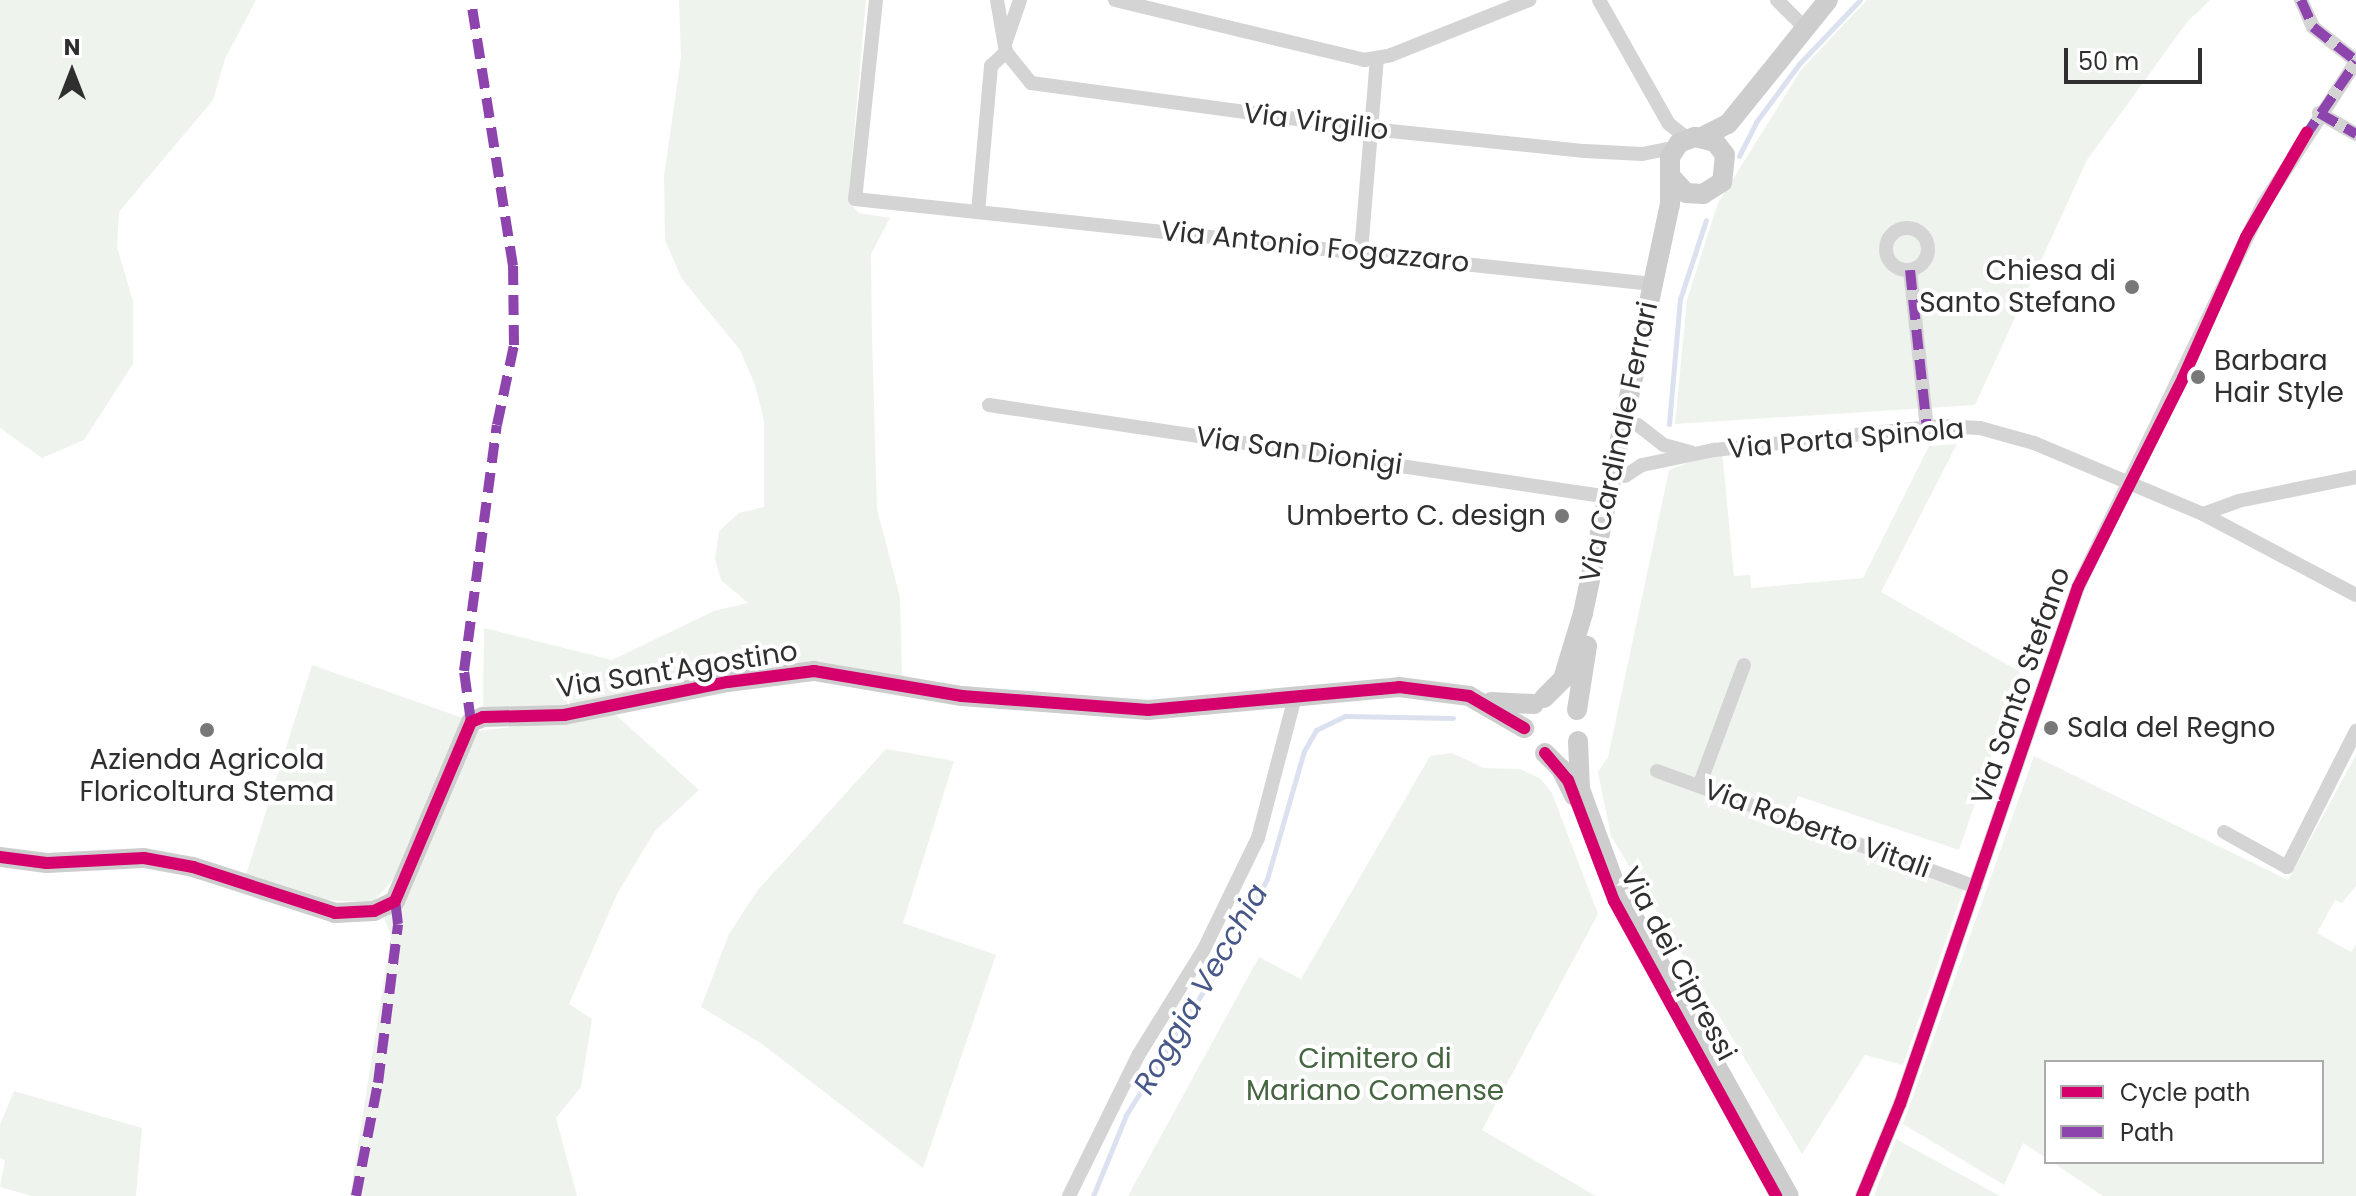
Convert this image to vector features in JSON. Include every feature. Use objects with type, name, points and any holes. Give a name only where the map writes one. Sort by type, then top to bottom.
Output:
[{"type":"main road","points":[[1728,124],[1722,182],[1696,195],[1681,189],[1670,174],[1688,141],[1728,124],[1803,26],[1828,0]]},
{"type":"main road","points":[[1688,141],[1725,155]]},
{"type":"main road","name":"Via Cardinale Ferrari","points":[[1539,701],[1571,662],[1670,205],[1670,174]]},
{"type":"main road","name":"Via Cardinale Ferrari","points":[[1577,710],[1638,425],[1673,226],[1696,195]]},
{"type":"main road","name":"Via Sant'Agostino","points":[[0,857],[47,863],[144,858],[193,867],[335,913],[374,911],[395,901],[465,730],[483,717],[564,715],[728,682],[814,671],[962,696],[1165,710],[1399,687],[1487,702],[1539,701]]},
{"type":"main road","points":[[1487,702],[1524,728],[1530,743],[1545,753],[1560,754],[1578,741],[1582,728],[1577,710],[1562,698],[1539,701],[1524,728]]},
{"type":"main road","name":"Via dei Cipressi","points":[[1578,741],[1584,801],[1614,882],[1786,1194]]},
{"type":"main road","name":"Via dei Cipressi","points":[[1545,753],[1568,780],[1614,901],[1786,1194]]},
{"type":"street","name":"Via Antonio Fogazzaro","points":[[876,0],[855,199],[1652,284]]},
{"type":"street","points":[[997,0],[1006,49]]},
{"type":"street","points":[[978,212],[991,66],[1006,49],[1020,0]]},
{"type":"street","points":[[1115,0],[1377,59],[1529,0]]},
{"type":"street","points":[[1599,0],[1669,124],[1688,141]]},
{"type":"street","points":[[1777,0],[1803,26]]},
{"type":"street","points":[[2301,0],[2313,27],[2356,62]]},
{"type":"street","name":"Via Virgilio","points":[[1006,49],[1031,83],[1371,129],[1642,154],[1688,141]]},
{"type":"street","points":[[1361,252],[1377,59]]},
{"type":"street","name":"Via Santo Stefano","points":[[1865,1194],[1976,887],[2078,587],[2246,237],[2307,132],[2356,62]]},
{"type":"street","points":[[2319,113],[2356,134]]},
{"type":"street","name":"Via Virgilio","points":[[1642,154],[1670,174]]},
{"type":"street","points":[[1910,270],[1927,428]]},
{"type":"street","name":"Via San Dionigi","points":[[989,405],[1609,497]]},
{"type":"street","name":"Via Porta Spinola","points":[[1638,425],[1664,445],[1695,453]]},
{"type":"street","name":"Via Porta Spinola","points":[[1625,476],[1642,465],[1695,453],[1963,426],[2016,437],[2203,514],[2356,595]]},
{"type":"street","points":[[2203,514],[2238,501],[2356,477]]},
{"type":"street","points":[[1699,786],[1744,665]]},
{"type":"street","points":[[1069,1196],[1139,1054],[1204,949],[1258,838],[1295,697]]},
{"type":"street","points":[[2224,832],[2287,867],[2356,731]]},
{"type":"street","name":"Via Roberto Vitali","points":[[1657,771],[1976,887]]},
{"type":"green space","points":[[0,0],[256,0],[225,59],[213,100],[119,212],[117,247],[133,301],[133,364],[84,440],[42,458],[0,428]]},
{"type":"green space","points":[[679,0],[866,0],[848,201],[859,213],[890,218],[871,254],[872,335],[877,509],[900,597],[902,678],[850,668],[563,705],[483,710],[484,628],[612,660],[714,611],[748,603],[721,580],[715,559],[719,531],[739,513],[764,507],[764,421],[755,385],[740,350],[682,279],[665,240],[664,176],[681,57]]},
{"type":"green space","points":[[1867,0],[2210,0],[2187,22],[2087,160],[1975,405],[1675,424],[1687,300],[1718,203],[1801,70]]},
{"type":"green space","points":[[1957,444],[1881,592],[2020,672],[1959,850],[1798,796],[1787,824],[1964,888],[1903,1065],[1865,1055],[1802,1154],[1611,836],[1598,772],[1608,757],[1669,470],[1722,450],[1734,576],[1750,575],[1751,588],[1863,578],[1929,446]]},
{"type":"green space","points":[[312,665],[463,718],[399,873],[372,903],[316,899],[246,875]]},
{"type":"green space","points":[[616,715],[699,790],[655,831],[617,894],[569,1004],[592,1019],[581,1087],[556,1118],[577,1196],[350,1196],[391,935],[384,918],[404,904],[477,731]]},
{"type":"green space","points":[[886,749],[954,761],[903,923],[996,955],[923,1168],[762,1044],[701,1007],[729,934],[757,891]]},
{"type":"green space","name":"Cimitero di Mariano Comense","points":[[1452,753],[1484,768],[1520,769],[1541,779],[1552,793],[1598,914],[1482,1130],[1596,1196],[1128,1196],[1259,957],[1301,979],[1430,756]]},
{"type":"green space","points":[[2356,755],[2356,886],[2342,903],[2335,900],[2317,933],[2351,952],[2356,944],[2356,1196],[2103,1196],[2055,1164],[2324,1164],[2324,1060],[2044,1060],[2044,1157],[2023,1143],[2004,1185],[1903,1124],[2034,756],[2288,880]]},
{"type":"green space","points":[[14,1091],[142,1128],[136,1196],[32,1196],[0,1187],[5,1160],[0,1158],[0,1125]]},
{"type":"green space","points":[[1896,1139],[2000,1196],[1874,1196]]},
{"type":"waterway","name":"Roggia Vecchia","points":[[1739,156],[1756,122],[1799,64],[1860,0]]},
{"type":"waterway","name":"Roggia Vecchia","points":[[1669,424],[1680,299],[1706,220]]},
{"type":"waterway","name":"Roggia Vecchia","points":[[1093,1196],[1126,1115],[1233,944],[1267,879],[1304,751],[1316,730],[1345,716],[1453,718]]},
{"type":"marked path","points":[[471,0],[513,266],[514,345],[497,425],[464,671],[471,722]]},
{"type":"marked path","points":[[2301,0],[2313,27],[2356,61]]},
{"type":"marked path","points":[[2304,138],[2356,62]]},
{"type":"marked path","points":[[2319,113],[2356,134]]},
{"type":"marked path","points":[[1910,270],[1927,428]]},
{"type":"marked path","points":[[356,1196],[378,1083],[398,924],[395,901]]},
{"type":"cycle path","points":[[1862,1196],[1900,1104],[2078,587],[2183,378],[2246,237],[2307,132]]},
{"type":"cycle path","points":[[0,857],[47,863],[144,858],[193,867],[335,913],[374,911],[395,901],[471,722],[483,717],[564,715],[728,682],[814,671],[962,696],[1148,710],[1399,687],[1469,696],[1524,728]]},
{"type":"cycle path","points":[[1545,753],[1568,780],[1614,901],[1776,1196]]},
{"type":"place","name":"Chiesa di Santo Stefano","points":[[2132,287]]},
{"type":"place","name":"Barbara Hair Style","points":[[2198,377]]},
{"type":"place","name":"Umberto C. design","points":[[1562,516]]},
{"type":"place","name":"Sala del Regno","points":[[2051,728]]},
{"type":"place","name":"Azienda Agricola Floricoltura Stema","points":[[207,730]]}]
